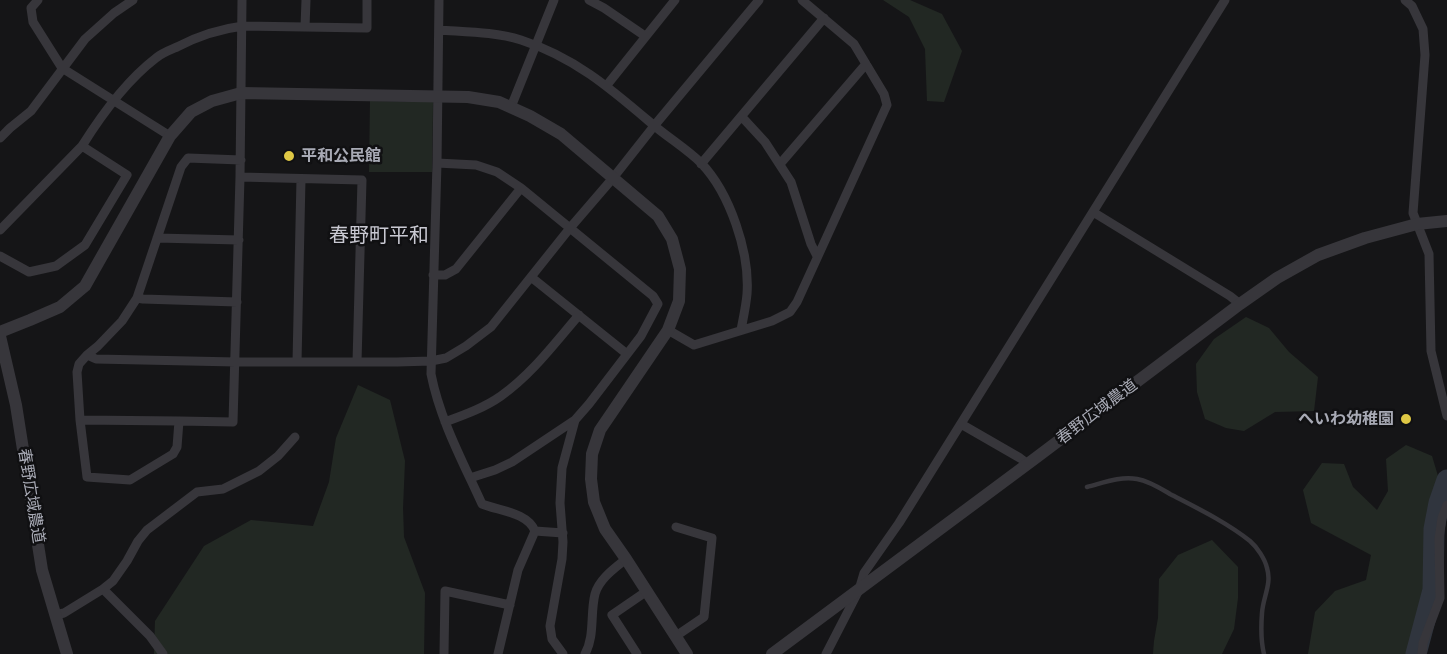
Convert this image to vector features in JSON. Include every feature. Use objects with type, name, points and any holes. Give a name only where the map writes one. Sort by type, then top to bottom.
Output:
[{"type":"street","points":[[39,0],[31,8],[33,22],[62,68],[170,136]]},
{"type":"street","points":[[0,138],[30,111],[85,39],[114,13],[133,0]]},
{"type":"street","points":[[80,420],[233,422],[241,160],[242,0]]},
{"type":"street","points":[[305,27],[306,0]]},
{"type":"street","points":[[0,230],[82,146],[97,122],[137,74],[158,56],[192,39],[222,28],[243,26],[367,28],[367,0]]},
{"type":"street","points":[[439,0],[431,361],[434,392],[482,504],[519,516],[532,524],[535,531],[518,570],[498,654]]},
{"type":"street","points":[[511,107],[554,0]]},
{"type":"street","points":[[589,0],[645,36]]},
{"type":"street","points":[[607,85],[675,0]]},
{"type":"street","points":[[87,355],[96,359],[236,362],[431,361],[446,358],[491,327],[759,0]]},
{"type":"street","points":[[668,330],[694,345],[772,321],[790,312],[797,302],[887,105],[884,94],[854,44],[802,0]]},
{"type":"street","points":[[826,654],[859,590],[864,573],[899,523],[1225,0]]},
{"type":"street","points":[[1405,0],[1412,6],[1423,28],[1425,56],[1413,213],[1429,254],[1431,351],[1447,416]]},
{"type":"street","points":[[701,164],[824,18]]},
{"type":"street","points":[[439,30],[483,33],[519,40],[547,50],[607,85],[701,164],[718,186],[736,222],[745,257],[747,293],[741,330]]},
{"type":"street","points":[[780,164],[866,64]]},
{"type":"street","points":[[0,332],[60,307],[85,286],[170,136],[191,112],[212,101],[242,93],[468,97],[499,102],[511,107],[561,134],[658,216],[672,239],[680,269],[679,301],[668,330],[600,430],[592,454],[591,479],[594,502],[605,529],[687,654]]},
{"type":"street","points":[[742,117],[765,142],[791,182],[817,256]]},
{"type":"street","points":[[0,256],[29,272],[56,266],[85,245],[127,175],[82,146]]},
{"type":"street","points":[[179,421],[177,447],[173,454],[130,480],[87,477],[77,372],[79,364],[122,321],[137,298],[181,166],[188,158],[241,160]]},
{"type":"street","points":[[437,163],[476,165],[497,172],[521,188],[653,296],[658,304],[641,336],[590,404],[575,420],[512,462],[470,478]]},
{"type":"street","points":[[240,177],[362,180],[357,362]]},
{"type":"street","points":[[297,362],[302,178]]},
{"type":"street","points":[[433,275],[445,275],[456,269],[521,188]]},
{"type":"street","points":[[1093,212],[1240,304]]},
{"type":"street","name":"春野広域農道","points":[[772,654],[1277,278],[1318,255],[1365,238],[1417,224],[1447,221]]},
{"type":"street","points":[[157,238],[239,240]]},
{"type":"street","points":[[531,277],[627,354]]},
{"type":"street","points":[[137,298],[237,302]]},
{"type":"street","points":[[446,422],[470,413],[500,397],[532,371],[579,315]]},
{"type":"street","name":"春野広域農道","points":[[0,336],[16,405],[42,570],[67,654]]},
{"type":"street","points":[[562,654],[552,639],[550,626],[562,559],[560,502],[562,468],[575,420]]},
{"type":"street","points":[[961,424],[1028,464]]},
{"type":"street","points":[[55,615],[64,613],[103,590],[118,575],[147,530],[197,492],[223,489],[259,471],[278,456],[295,437]]},
{"type":"street","points":[[1422,654],[1423,643],[1444,599],[1439,538],[1447,505]]},
{"type":"street","points":[[676,527],[712,538],[704,617],[676,636]]},
{"type":"street","points":[[535,531],[562,533]]},
{"type":"street","points":[[585,654],[590,645],[596,592],[607,574],[626,559]]},
{"type":"street","points":[[103,590],[150,636],[163,654]]},
{"type":"street","points":[[444,654],[446,591],[510,605]]},
{"type":"street","points":[[637,654],[612,615],[647,591]]},
{"type":"lane","points":[[1087,487],[1120,478],[1137,479],[1150,483],[1192,505],[1252,542],[1268,568],[1269,588],[1262,612],[1264,654]]},
{"type":"shaded area","points":[[883,0],[910,0],[942,14],[962,51],[944,102],[927,101],[925,49],[909,17]]},
{"type":"shaded area","points":[[370,101],[433,102],[432,172],[369,172]]},
{"type":"shaded area","points":[[1246,317],[1269,328],[1289,352],[1318,377],[1314,411],[1275,412],[1244,431],[1226,428],[1205,419],[1197,392],[1196,364],[1214,339]]},
{"type":"shaded area","points":[[358,385],[390,400],[405,461],[404,537],[425,593],[424,654],[154,654],[155,621],[204,546],[251,520],[313,526],[329,482],[336,438]]},
{"type":"shaded area","points":[[1406,445],[1432,456],[1438,476],[1431,512],[1428,584],[1413,654],[1308,654],[1315,612],[1335,591],[1366,580],[1371,555],[1311,523],[1303,490],[1322,463],[1344,464],[1353,487],[1377,510],[1388,491],[1386,459]]},
{"type":"shaded area","points":[[1212,540],[1238,567],[1238,598],[1234,629],[1222,654],[1153,654],[1158,618],[1159,579],[1178,555]]},
{"type":"waterway","points":[[1416,654],[1433,590],[1434,529],[1439,503],[1447,480]]},
{"type":"place","name":"平和公民館","points":[[289,156]]},
{"type":"place","name":"へいわ幼稚園","points":[[1406,419]]},
{"type":"district","name":"春野町平和","points":[[379,236]]}]
